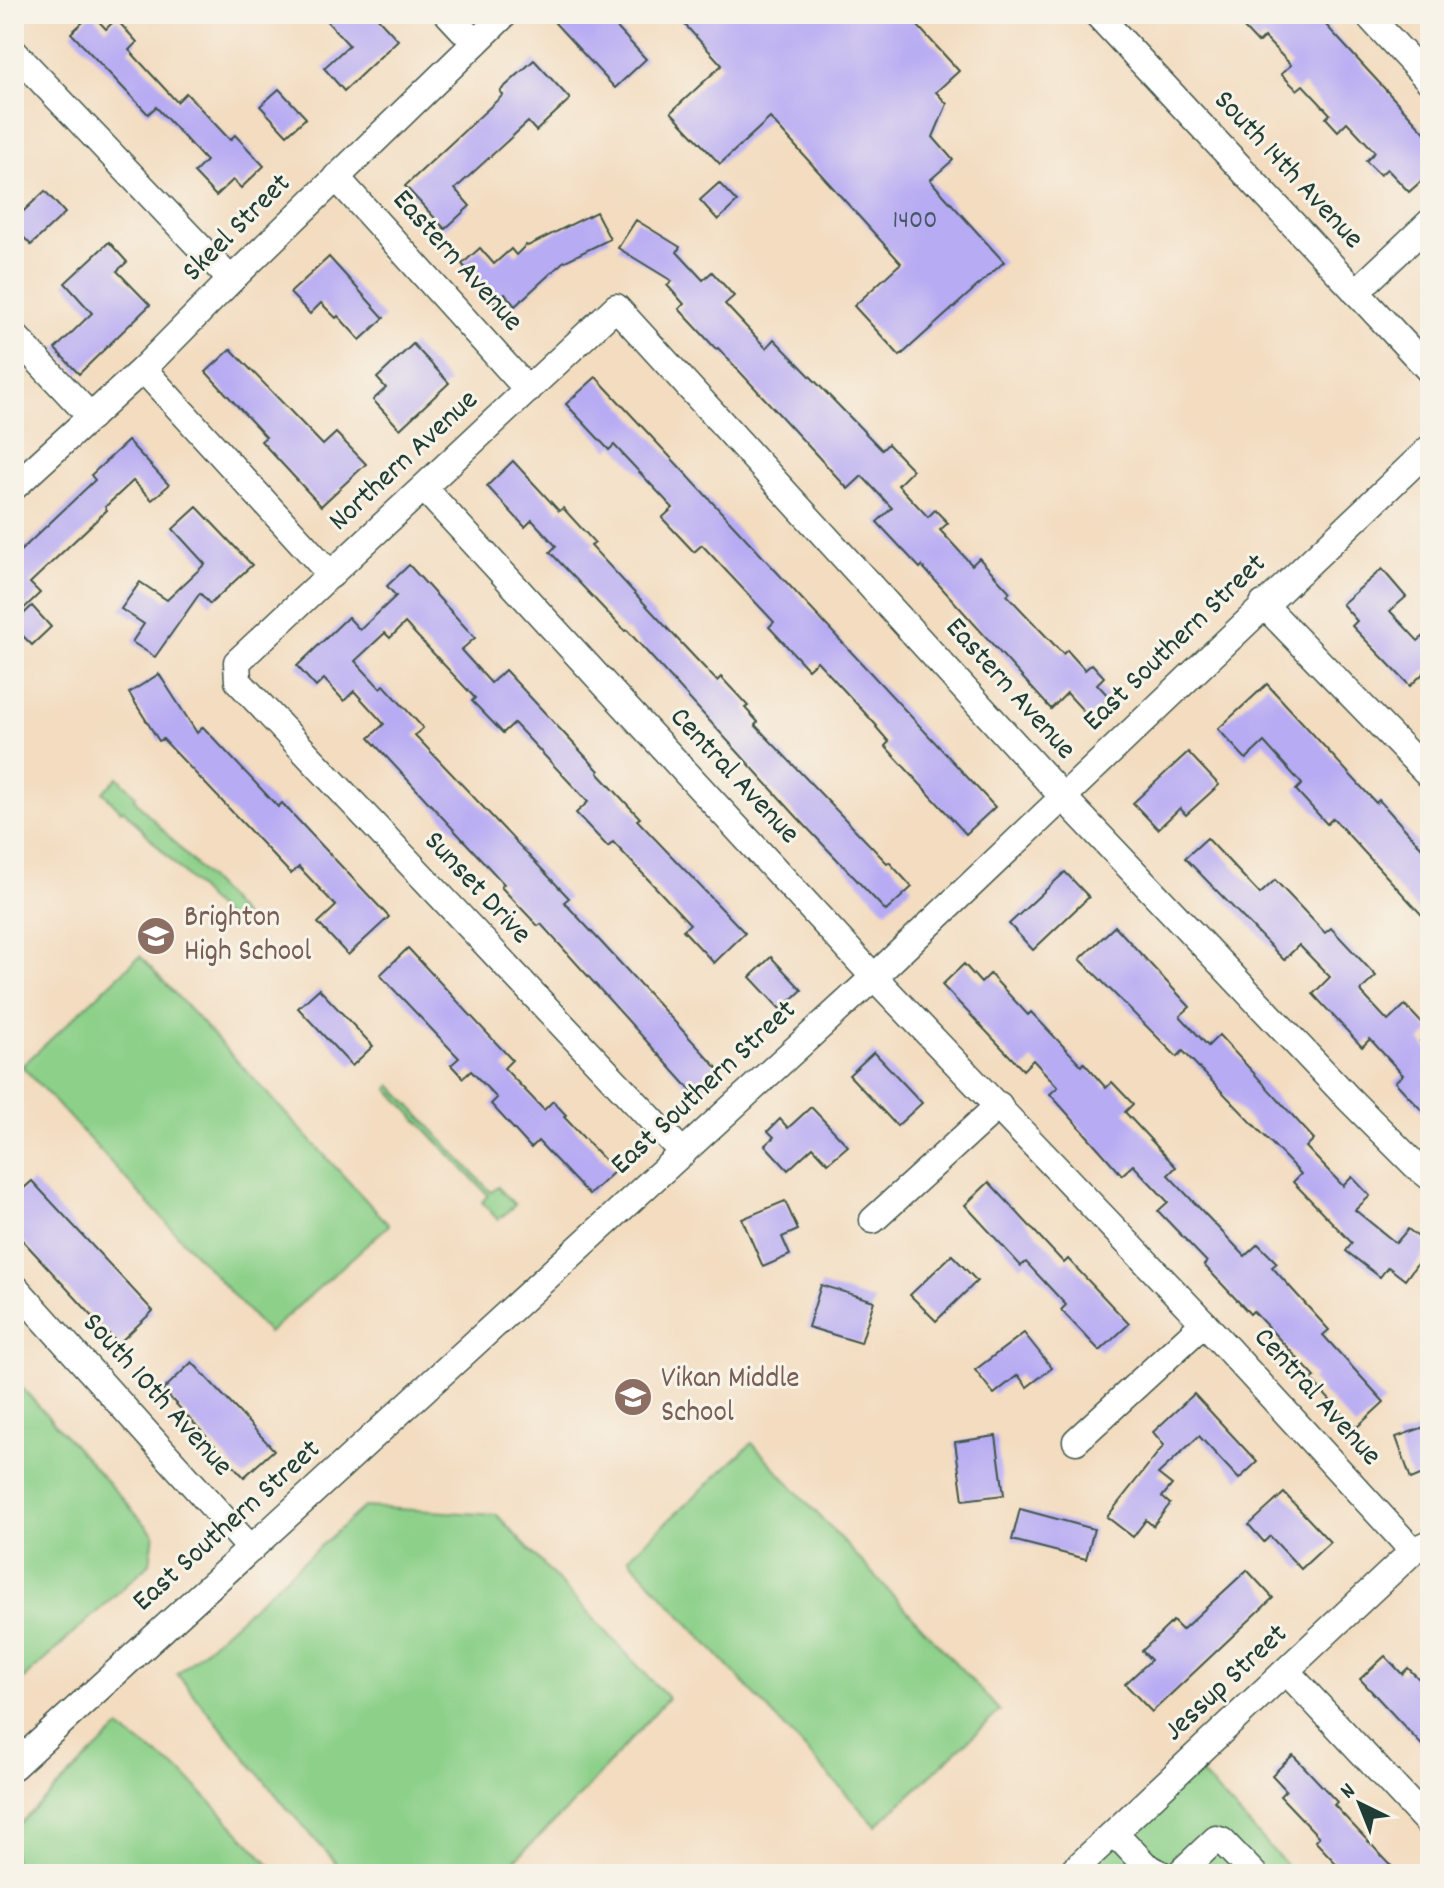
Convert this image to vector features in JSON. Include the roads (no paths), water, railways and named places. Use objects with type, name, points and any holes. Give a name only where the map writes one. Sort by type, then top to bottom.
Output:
[{"type":"street","points":[[448,14],[475,43]]},
{"type":"street","name":"Skeel Street","points":[[14,487],[143,369],[505,14]]},
{"type":"street","name":"South 14th Avenue","points":[[1097,14],[1430,371]]},
{"type":"street","points":[[1367,14],[1430,82]]},
{"type":"street","points":[[14,52],[231,280]]},
{"type":"street","name":"Eastern Avenue","points":[[336,177],[528,390]]},
{"type":"street","points":[[1356,292],[1430,222]]},
{"type":"street","name":"Eastern Avenue","points":[[616,307],[1062,796],[1350,1100],[1430,1177]]},
{"type":"street","name":"Northern Avenue","points":[[237,662],[616,307]]},
{"type":"street","points":[[14,335],[91,417]]},
{"type":"street","points":[[143,369],[331,575]]},
{"type":"street","name":"East Southern Street","points":[[14,1766],[874,977],[1430,448]]},
{"type":"street","name":"Central Avenue","points":[[424,488],[874,977],[1422,1547]]},
{"type":"street","points":[[1263,604],[1430,776]]},
{"type":"street","name":"Sunset Drive","points":[[237,662],[238,681],[683,1153]]},
{"type":"street","points":[[873,1220],[999,1105]]},
{"type":"street","name":"South 10th Avenue","points":[[14,1286],[251,1549]]},
{"type":"street","points":[[1076,1441],[1204,1323]]},
{"type":"street","name":"Jessup Street","points":[[1070,1874],[1422,1547]]},
{"type":"street","points":[[1286,1671],[1430,1825]]},
{"type":"street","points":[[1115,1833],[1145,1865],[1161,1874]]},
{"type":"street","points":[[1179,1874],[1216,1839],[1222,1841],[1254,1874]]},
{"type":"place","name":"Brighton High School","points":[[156,936]]},
{"type":"place","name":"Vikan Middle School","points":[[633,1397]]}]
